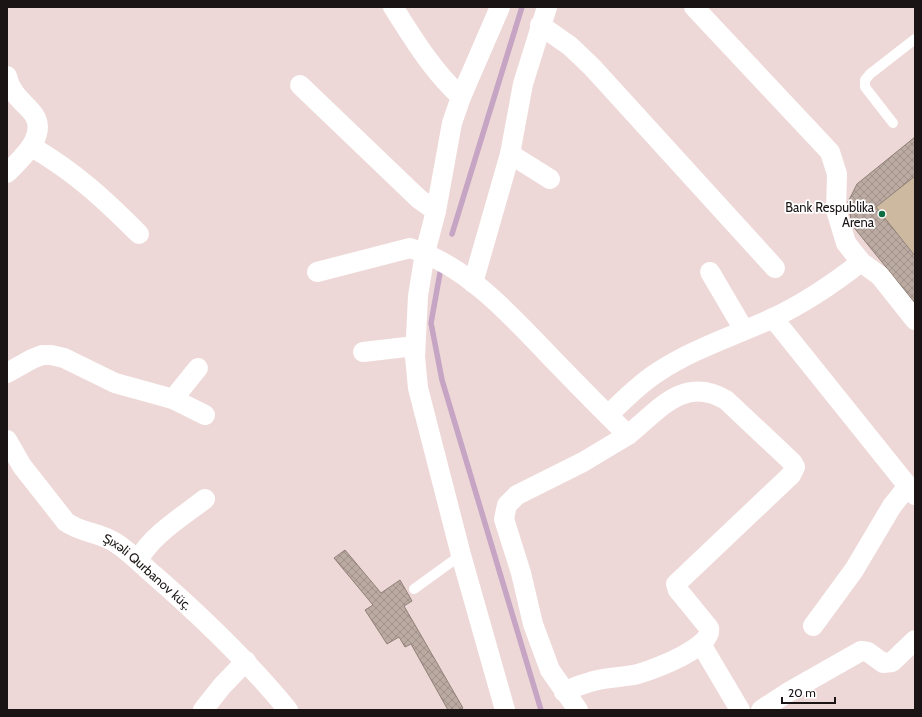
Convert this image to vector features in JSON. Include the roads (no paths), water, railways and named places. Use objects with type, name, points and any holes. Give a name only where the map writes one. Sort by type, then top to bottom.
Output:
[{"type":"street","points":[[393,7],[424,57],[461,97]]},
{"type":"street","points":[[500,7],[461,97],[452,123],[436,210],[425,253],[418,296],[415,346],[418,388],[461,555],[505,710]]},
{"type":"street","points":[[694,7],[830,152],[837,174],[836,210],[841,232],[846,243],[861,262],[880,276],[915,320]]},
{"type":"street","points":[[473,283],[510,154],[523,84],[544,16]]},
{"type":"street","points":[[544,16],[775,268]]},
{"type":"street","points":[[7,76],[9,86],[15,96],[32,112],[37,121],[37,134],[32,147],[7,173]]},
{"type":"street","points":[[300,85],[420,199],[436,210]]},
{"type":"street","points":[[32,147],[59,163],[82,180],[100,195],[139,234]]},
{"type":"street","points":[[510,154],[550,179]]},
{"type":"street","points":[[317,272],[410,248],[425,253],[452,268],[500,305],[628,435]]},
{"type":"street","points":[[608,415],[643,382],[658,372],[706,346],[773,318],[809,298],[861,262]]},
{"type":"street","points":[[710,272],[744,330]]},
{"type":"street","points":[[773,318],[912,490],[892,506],[854,570],[813,626]]},
{"type":"street","points":[[363,352],[415,346]]},
{"type":"street","points":[[7,373],[32,359],[42,355],[51,355],[64,358],[115,383],[173,399],[205,415]]},
{"type":"street","points":[[173,399],[198,368]]},
{"type":"street","points":[[564,692],[588,682],[638,674],[666,664],[708,639],[710,634],[709,628],[678,590],[676,584],[791,475],[795,468],[792,462],[726,400],[716,394],[701,390],[688,391],[676,396],[628,435],[583,462],[517,495],[507,506],[504,519],[521,573],[533,624],[550,670],[564,692],[578,710]]},
{"type":"street","name":"Şıxəli Qurbanov küç.","points":[[7,440],[22,466],[66,522],[75,528],[96,532],[116,543],[138,560],[207,622],[246,661],[288,710]]},
{"type":"street","points":[[138,560],[144,550],[154,540],[205,499]]},
{"type":"street","points":[[761,710],[787,693],[861,651],[868,652],[883,663],[892,662],[915,640]]},
{"type":"street","points":[[701,644],[740,710]]},
{"type":"street","points":[[203,710],[222,686],[246,661]]},
{"type":"lane","points":[[893,123],[865,87],[865,80],[870,74],[915,39]]},
{"type":"lane","points":[[414,588],[461,555]]},
{"type":"waterway","points":[[452,234],[522,7]]},
{"type":"waterway","points":[[440,273],[431,323],[442,380],[541,710]]},
{"type":"place","name":"Bank Respublika Arena","points":[[882,214]]}]
